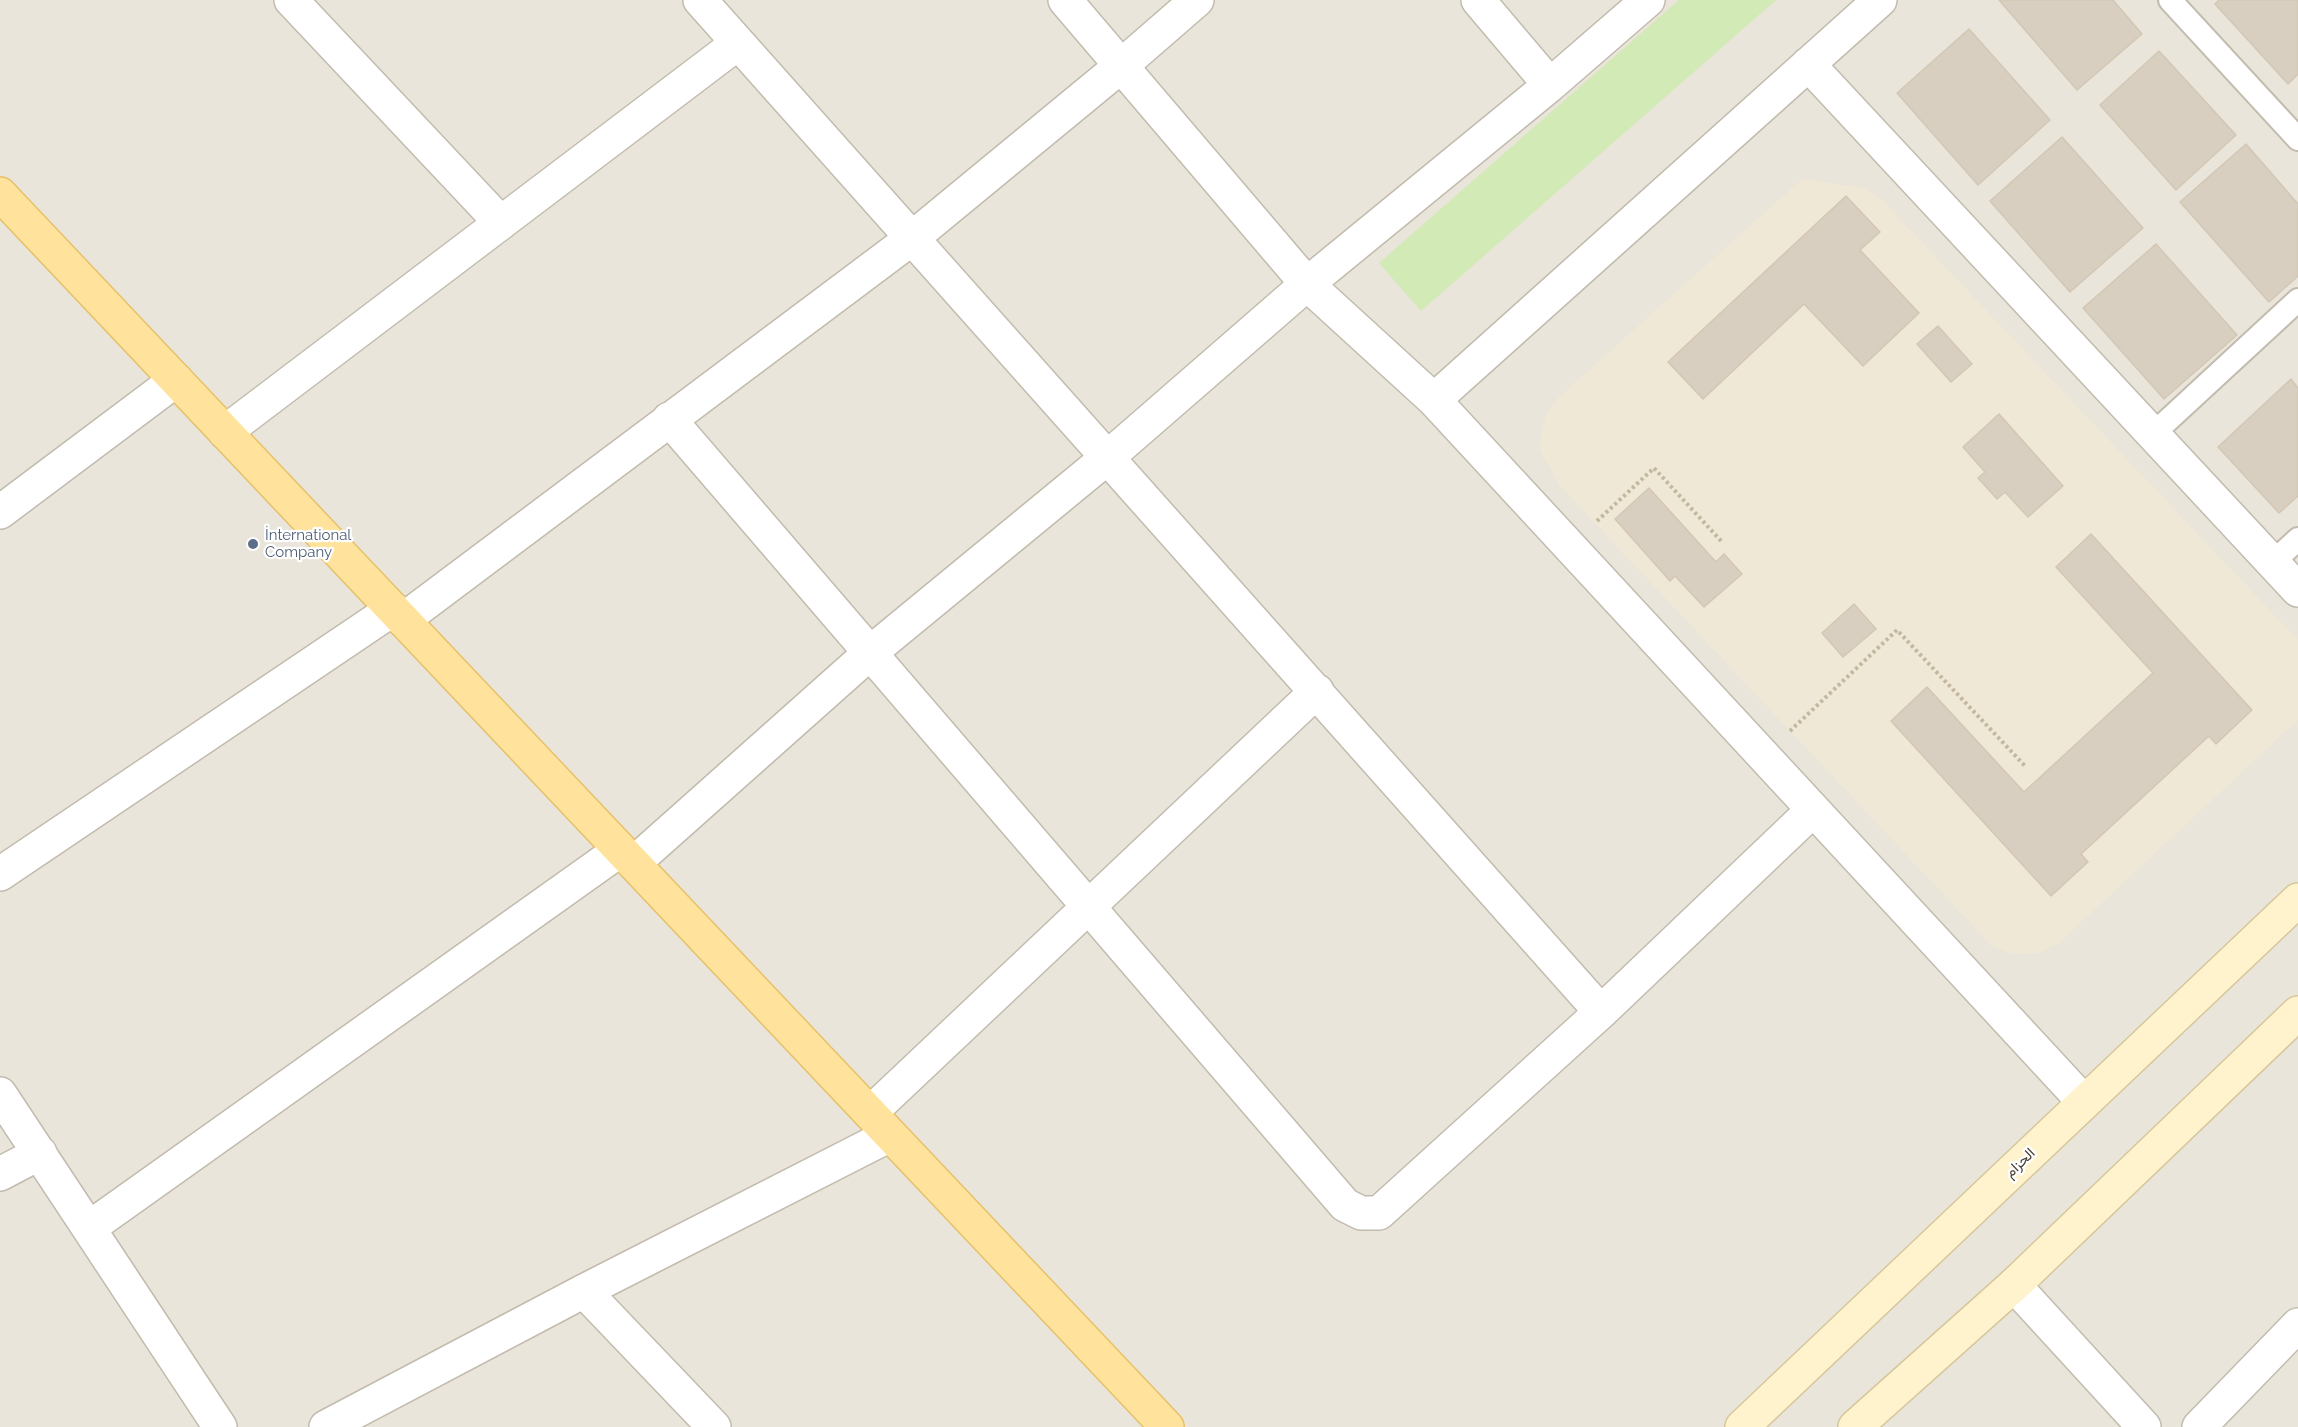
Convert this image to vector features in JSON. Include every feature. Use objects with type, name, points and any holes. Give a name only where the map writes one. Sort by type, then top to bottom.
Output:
[{"type":"main road","points":[[0,194],[1167,1427]]},
{"type":"main road","name":"الحزام","points":[[1742,1427],[2298,900]]},
{"type":"main road","points":[[1855,1427],[2014,1285],[2298,1013]]},
{"type":"street","points":[[291,0],[501,223]]},
{"type":"street","points":[[700,0],[1601,1012]]},
{"type":"street","points":[[1065,0],[1307,284],[1434,400],[2084,1102]]},
{"type":"street","points":[[0,874],[398,614],[669,419],[912,239],[1197,0]]},
{"type":"street","points":[[1478,0],[1550,85]]},
{"type":"street","points":[[90,1228],[627,856],[1108,457],[1307,284],[1550,85],[1648,0]]},
{"type":"street","points":[[1434,400],[1880,0]]},
{"type":"street","points":[[225,432],[738,43]]},
{"type":"street","points":[[1808,64],[2298,590]]},
{"type":"street","points":[[0,512],[176,380]]},
{"type":"street","points":[[669,419],[1345,1205],[1361,1213],[1379,1213],[1601,1012],[1813,810]]},
{"type":"street","points":[[326,1427],[584,1291],[880,1124],[1090,907],[1317,692]]},
{"type":"street","points":[[0,1094],[220,1427]]},
{"type":"street","points":[[0,1174],[40,1153]]},
{"type":"street","points":[[2014,1285],[2144,1427]]},
{"type":"street","points":[[584,1291],[714,1427]]},
{"type":"street","points":[[2199,1427],[2298,1325]]},
{"type":"lane","points":[[2170,0],[2290,115],[2298,139]]},
{"type":"lane","points":[[2153,434],[2298,300]]},
{"type":"lane","points":[[2272,563],[2298,539]]},
{"type":"path","points":[[1570,546],[1654,468],[1723,543]]},
{"type":"path","points":[[1763,756],[1897,630],[2026,767]]},
{"type":"shaded area","points":[[0,0],[2298,0],[2298,1427],[0,1427]]},
{"type":"shaded area","points":[[1802,179],[1865,188],[1883,201],[2298,640],[2298,720],[2059,943],[2038,953],[2012,954],[1991,945],[1559,485],[1540,450],[1546,415],[1559,397]]},
{"type":"green space","points":[[1679,0],[1776,0],[1421,311],[1379,263]]},
{"type":"building","points":[[1999,0],[2113,0],[2142,34],[2077,90]]},
{"type":"building","points":[[2219,0],[2298,0],[2298,74],[2288,84],[2215,4]]},
{"type":"building","points":[[1969,29],[2050,120],[1978,185],[1897,93]]},
{"type":"building","points":[[2159,51],[2236,135],[2176,190],[2100,105]]},
{"type":"building","points":[[2062,137],[2143,228],[2070,292],[1990,201]]},
{"type":"building","points":[[2246,144],[2298,204],[2298,276],[2269,302],[2180,202]]},
{"type":"building","points":[[1846,196],[1880,232],[1860,250],[1919,313],[1863,366],[1804,304],[1703,399],[1668,362]]},
{"type":"building","points":[[2156,244],[2237,335],[2164,399],[2083,308]]},
{"type":"building","points":[[1938,326],[1972,364],[1951,382],[1917,344]]},
{"type":"building","points":[[2291,379],[2298,388],[2298,496],[2279,513],[2218,447]]},
{"type":"building","points":[[1999,414],[2063,486],[2028,517],[2005,492],[1997,499],[1978,478],[1985,472],[1963,447]]},
{"type":"building","points":[[1649,488],[1716,562],[1724,554],[1742,574],[1704,607],[1675,576],[1670,581],[1615,519]]},
{"type":"building","points":[[2091,534],[2252,710],[2216,744],[2209,736],[2081,854],[2088,862],[2051,896],[1891,721],[1927,687],[2024,792],[2153,673],[2056,567]]},
{"type":"building","points":[[1854,604],[1876,629],[1843,657],[1822,633]]},
{"type":"place","name":"İnternational Company","points":[[253,544]]}]
